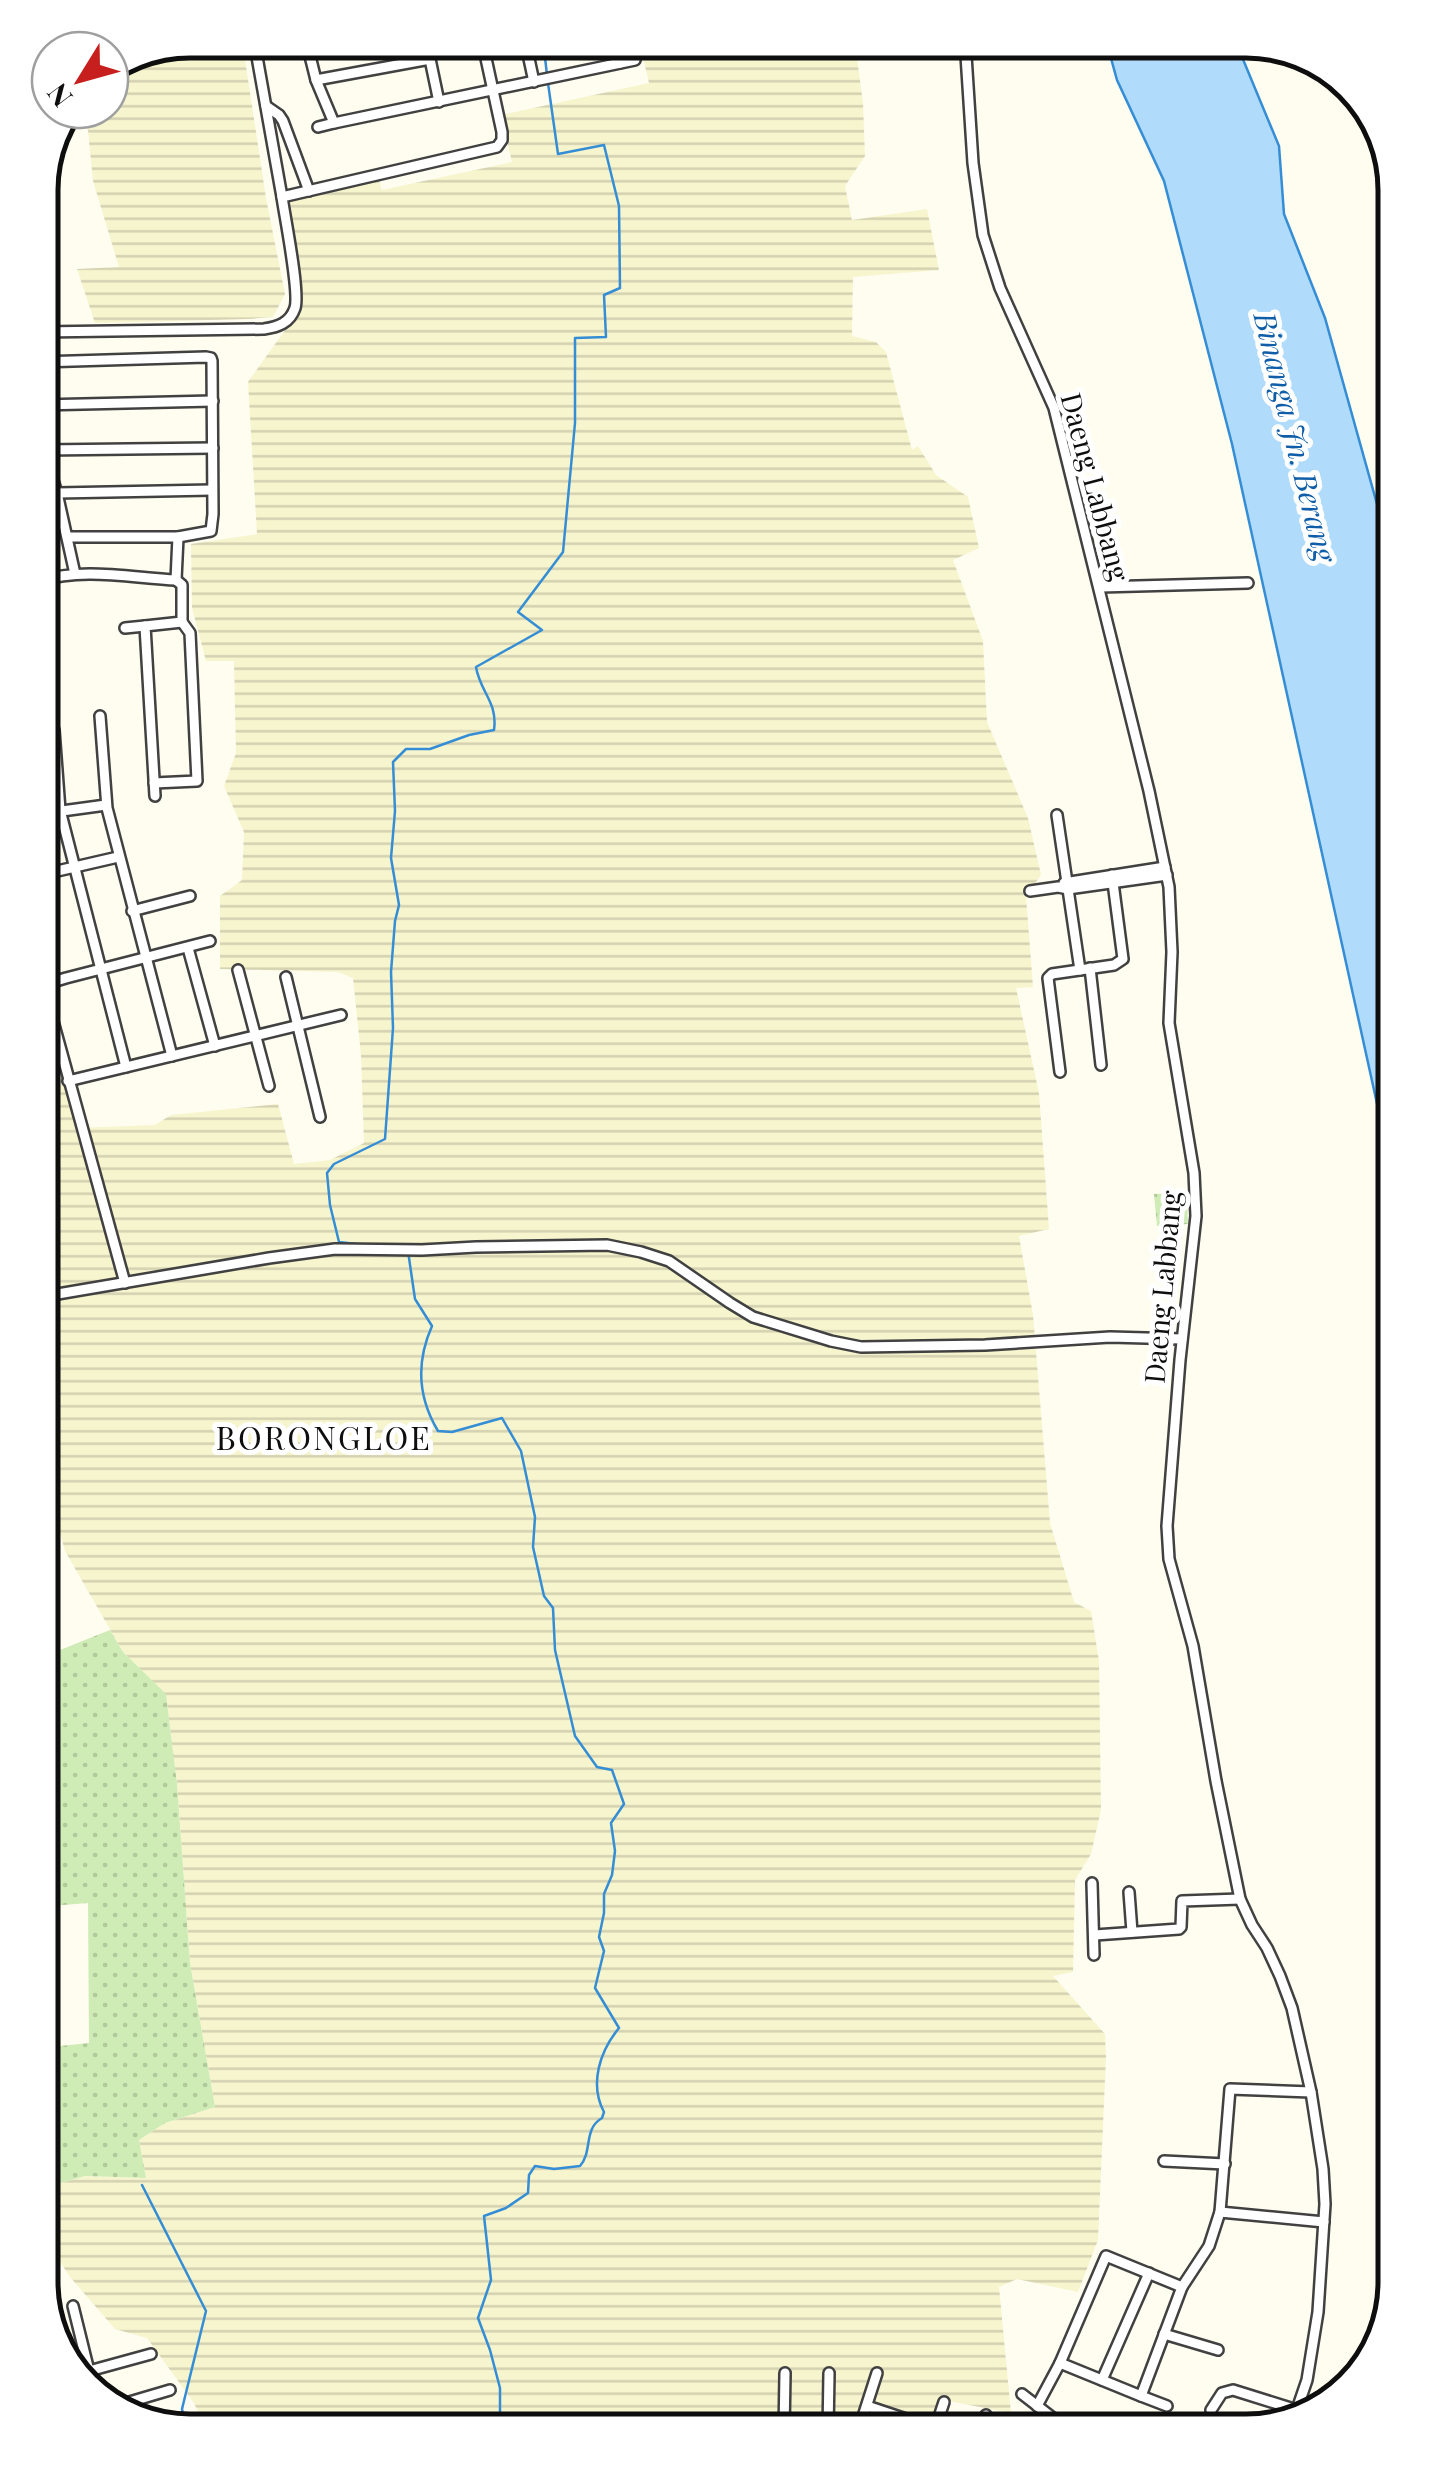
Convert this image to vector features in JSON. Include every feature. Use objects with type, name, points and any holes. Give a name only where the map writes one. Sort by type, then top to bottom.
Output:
[{"type":"street","points":[[58,332],[264,330],[282,325],[292,313],[297,297],[257,58]]},
{"type":"street","points":[[310,58],[334,123]]},
{"type":"street","points":[[316,80],[430,58],[438,102]]},
{"type":"street","points":[[282,197],[497,147],[502,132],[486,58]]},
{"type":"street","points":[[529,58],[534,82]]},
{"type":"street","points":[[619,58],[620,63]]},
{"type":"street","name":"Daeng Labbang","points":[[966,58],[975,186],[987,251],[1054,408],[1150,791],[1166,871],[1172,934],[1170,1033],[1196,1193],[1168,1543],[1193,1646],[1240,1899],[1280,1976],[1297,2026],[1323,2169],[1322,2264],[1314,2344],[1300,2403]]},
{"type":"street","points":[[318,127],[635,60]]},
{"type":"street","points":[[266,106],[283,121],[308,191]]},
{"type":"street","points":[[58,362],[211,358],[211,532],[68,537]]},
{"type":"street","points":[[58,405],[213,401]]},
{"type":"street","points":[[58,450],[214,448]]},
{"type":"street","points":[[58,493],[212,490]]},
{"type":"street","points":[[58,500],[75,574]]},
{"type":"street","points":[[176,580],[178,536]]},
{"type":"street","points":[[58,576],[176,580],[182,584],[182,622],[190,633],[197,780],[154,783]]},
{"type":"street","points":[[1100,588],[1248,583]]},
{"type":"street","points":[[125,628],[182,622]]},
{"type":"street","points":[[145,626],[154,796]]},
{"type":"street","points":[[100,716],[106,804],[172,1056]]},
{"type":"street","points":[[58,783],[60,810],[126,1067]]},
{"type":"street","points":[[60,810],[106,804]]},
{"type":"street","points":[[1057,815],[1064,886],[1085,969],[1101,1065]]},
{"type":"street","points":[[58,871],[118,856]]},
{"type":"street","points":[[1030,891],[1166,871]]},
{"type":"street","points":[[1060,1072],[1048,978],[1123,959],[1112,879]]},
{"type":"street","points":[[132,911],[190,896]]},
{"type":"street","points":[[58,980],[210,941]]},
{"type":"street","points":[[188,948],[214,1046]]},
{"type":"street","points":[[238,970],[268,1086]]},
{"type":"street","points":[[286,977],[320,1117]]},
{"type":"street","points":[[68,1080],[340,1016]]},
{"type":"street","points":[[58,1041],[124,1282]]},
{"type":"street","points":[[58,1294],[335,1249],[607,1246],[669,1261],[753,1316],[861,1347],[943,1347],[1110,1337],[1182,1339]]},
{"type":"street","points":[[1092,1883],[1094,1955]]},
{"type":"street","points":[[1129,1892],[1132,1932]]},
{"type":"street","points":[[1095,1935],[1180,1929],[1182,1901],[1240,1899]]},
{"type":"street","points":[[1140,2396],[1182,2286],[1209,2246],[1220,2212],[1230,2089],[1311,2092]]},
{"type":"street","points":[[1164,2161],[1225,2164]]},
{"type":"street","points":[[1220,2212],[1324,2222]]},
{"type":"street","points":[[1037,2406],[1106,2256],[1182,2286]]},
{"type":"street","points":[[1102,2380],[1149,2274]]},
{"type":"street","points":[[73,2306],[82,2358]]},
{"type":"street","points":[[1164,2334],[1218,2350]]},
{"type":"street","points":[[92,2371],[151,2354]]},
{"type":"street","points":[[1060,2363],[1168,2406]]},
{"type":"street","points":[[784,2414],[785,2372]]},
{"type":"street","points":[[829,2414],[830,2373]]},
{"type":"street","points":[[864,2414],[877,2373]]},
{"type":"street","points":[[132,2401],[170,2390]]},
{"type":"street","points":[[1211,2410],[1222,2393],[1233,2390],[1288,2407]]},
{"type":"street","points":[[1022,2394],[1047,2414]]},
{"type":"street","points":[[942,2414],[944,2402]]},
{"type":"street","points":[[866,2406],[884,2414]]},
{"type":"shaded area","points":[[245,58],[285,294],[273,317],[95,323],[77,269],[119,267],[93,181],[88,130],[130,130],[130,72],[164,60]]},
{"type":"shaded area","points":[[643,58],[857,58],[865,156],[845,186],[852,220],[927,209],[939,270],[853,277],[852,336],[876,342],[886,352],[912,450],[918,446],[936,475],[968,497],[979,548],[953,560],[983,641],[987,722],[1028,818],[1041,875],[1026,896],[1033,987],[1016,988],[1039,1093],[1049,1229],[1019,1236],[1033,1315],[1050,1523],[1074,1602],[1091,1611],[1099,1661],[1101,1810],[1091,1854],[1075,1880],[1073,1972],[1053,1976],[1105,2034],[1098,2240],[1078,2292],[1017,2279],[999,2287],[1011,2413],[938,2399],[938,2414],[199,2414],[147,2338],[115,2329],[58,2259],[58,2184],[85,2176],[146,2178],[139,2140],[165,2123],[215,2107],[190,1963],[177,1784],[166,1695],[123,1652],[65,1551],[58,1526],[58,1062],[77,1128],[155,1125],[171,1115],[278,1104],[294,1164],[330,1160],[364,1143],[353,978],[338,972],[220,969],[220,896],[242,880],[244,832],[224,786],[236,753],[234,661],[206,661],[192,608],[191,544],[257,534],[248,382],[288,326],[298,302],[283,198],[378,177],[382,190],[512,162],[501,115],[649,83]]},
{"type":"green space","points":[[1187,1193],[1188,1224],[1157,1226],[1154,1194]]},
{"type":"green space","points":[[110,1630],[123,1652],[166,1694],[190,1963],[215,2107],[165,2123],[139,2140],[146,2178],[85,2176],[58,2184],[58,2046],[89,2043],[88,1903],[58,1905],[58,1651]]},
{"type":"water","name":"Binanga Jn. Berang","points":[[1111,58],[1242,58],[1279,146],[1284,214],[1325,318],[1378,508],[1378,1108],[1232,444],[1164,181],[1117,80]]},
{"type":"waterway","points":[[545,58],[547,75]]},
{"type":"waterway","points":[[365,1245],[339,1242],[327,1173],[334,1164],[385,1139],[393,1028],[391,972],[399,905],[391,858],[395,811],[393,762],[406,749],[430,749],[494,730],[491,704],[476,667],[542,630],[518,612],[563,552],[575,423],[575,338],[606,337],[604,295],[620,288],[619,206],[604,145],[558,154],[548,83]]},
{"type":"waterway","points":[[408,1251],[415,1299],[432,1326],[421,1366],[431,1418],[438,1431],[452,1432],[502,1418],[521,1451],[535,1517],[533,1547],[544,1596],[553,1608],[555,1650],[575,1736],[597,1767],[612,1770],[624,1804],[611,1823],[615,1851],[612,1875],[604,1894],[599,1937],[604,1951],[595,1988],[619,2028],[599,2068],[597,2090],[604,2112],[602,2118],[592,2128],[580,2166],[535,2166],[529,2175],[528,2193],[506,2208],[484,2216],[491,2280],[478,2318],[500,2388],[500,2414]]},
{"type":"waterway","points":[[142,2185],[206,2311],[183,2414]]},
{"type":"district","name":"BORONGLOE","points":[[324,1439]]}]
